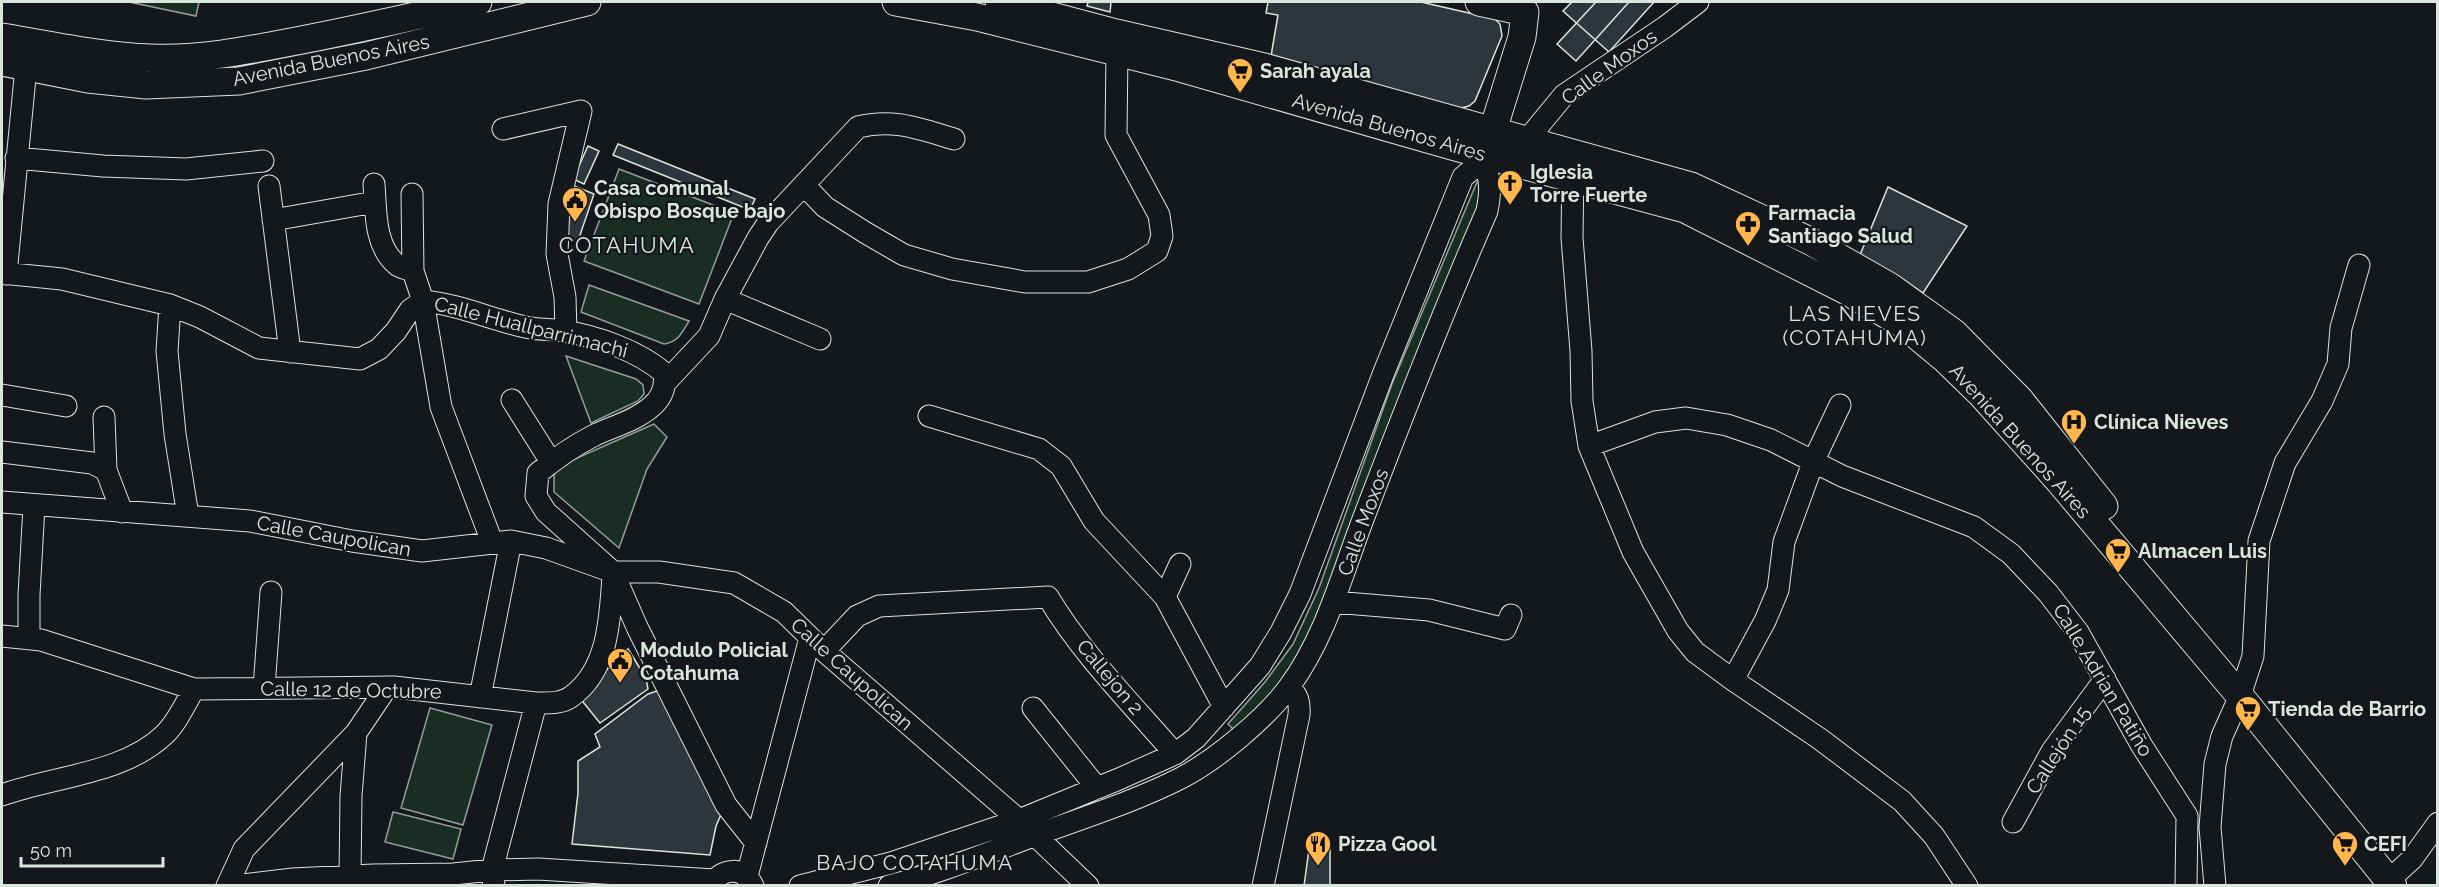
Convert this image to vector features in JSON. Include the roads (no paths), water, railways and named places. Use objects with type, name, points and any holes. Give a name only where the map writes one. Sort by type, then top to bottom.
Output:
[{"type":"main road","name":"Avenida Buenos Aires","points":[[2,37],[96,54],[152,58],[189,57],[235,52],[358,29],[478,2]]},
{"type":"main road","name":"Avenida Buenos Aires","points":[[14,65],[88,80],[146,85],[239,81],[366,56],[587,2]]},
{"type":"main road","name":"Avenida Buenos Aires","points":[[896,2],[965,15],[1117,52],[1487,148],[1573,167],[1690,186],[1810,241],[1870,274],[1921,307],[1953,333],[2020,400],[2243,688],[2400,880]]},
{"type":"main road","name":"Avenida Buenos Aires","points":[[999,2],[1116,33],[1264,67],[1487,148],[1527,140],[1573,167]]},
{"type":"main road","points":[[1479,2],[1528,7],[1522,37],[1487,148]]},
{"type":"street","name":"Calle Moxos","points":[[1527,140],[1564,95],[1698,2]]},
{"type":"street","points":[[804,185],[825,207],[904,255],[952,269],[1025,282],[1088,282],[1128,269],[1157,251],[1162,236],[1159,215],[1116,135],[1117,52]]},
{"type":"street","points":[[4,273],[16,158],[14,65]]},
{"type":"street","points":[[503,129],[581,111],[559,204],[557,254],[564,297],[566,332]]},
{"type":"street","points":[[756,843],[726,806],[637,627],[613,572],[546,512],[536,496],[538,473],[551,462],[592,437],[651,407],[658,399],[665,383],[709,336],[725,299],[758,238],[779,209],[858,127],[876,122],[902,124],[954,139]]},
{"type":"street","name":"Calle Moxos","points":[[889,885],[950,868],[1126,802],[1182,777],[1233,741],[1260,718],[1289,687],[1317,639],[1334,602],[1358,532],[1424,360],[1486,211],[1491,193],[1487,148]]},
{"type":"street","name":"Calle Moxos","points":[[800,885],[891,863],[1018,820],[1175,754],[1197,738],[1260,666],[1281,632],[1300,594],[1392,353],[1463,177],[1487,148]]},
{"type":"street","points":[[16,158],[103,166],[186,169],[263,161]]},
{"type":"street","points":[[1573,167],[1572,238],[1582,401],[1589,446],[1633,552],[1677,631],[1695,652],[1820,739],[1902,801],[1934,836],[1966,885]]},
{"type":"street","points":[[269,186],[290,352]]},
{"type":"street","points":[[273,220],[375,193],[378,232],[386,250],[396,266],[413,271]]},
{"type":"street","points":[[412,194],[413,271],[423,301],[441,407],[502,542],[480,696]]},
{"type":"street","points":[[2215,885],[2210,827],[2215,765],[2222,736],[2243,688],[2253,656],[2259,541],[2285,463],[2322,401],[2337,364],[2341,328],[2359,265]]},
{"type":"street","name":"Calle Huallparrimachi","points":[[4,273],[62,279],[170,305],[200,317],[259,348],[360,359],[379,349],[396,331],[410,310],[423,301],[461,307],[523,327],[566,332],[638,354],[664,373],[665,383]]},
{"type":"street","points":[[725,299],[820,339]]},
{"type":"street","points":[[170,305],[167,351],[175,434],[188,516]]},
{"type":"street","points":[[2,395],[66,406]]},
{"type":"street","points":[[512,400],[551,462]]},
{"type":"street","points":[[1733,680],[1765,621],[1778,590],[1784,542],[1814,460],[1840,405]]},
{"type":"street","points":[[929,416],[1039,449],[1061,466],[1094,521],[1165,597],[1224,707]]},
{"type":"street","points":[[104,417],[106,470],[122,512]]},
{"type":"street","name":"Calle Adrian Patiño","points":[[1589,446],[1655,422],[1686,418],[1727,425],[1771,440],[1842,476],[1974,527],[2011,554],[2048,592],[2078,632],[2142,746],[2187,816],[2186,885]]},
{"type":"street","points":[[2,452],[92,462],[106,470]]},
{"type":"street","name":"Calle Caupolican","points":[[2,502],[249,521],[352,541],[422,551],[502,542],[546,548],[613,572],[659,572],[734,583],[784,612],[817,645],[1036,835],[1088,885]]},
{"type":"street","points":[[29,639],[34,506]]},
{"type":"street","points":[[1165,597],[1180,564]]},
{"type":"street","name":"Calle 12 de Octubre","points":[[2,636],[41,640],[194,689],[387,687],[536,703],[557,702],[572,697],[588,679],[600,659],[610,628],[613,572]]},
{"type":"street","points":[[264,688],[271,592]]},
{"type":"street","name":"Callejon 2","points":[[817,645],[857,616],[879,606],[1048,597],[1087,652],[1175,754]]},
{"type":"street","points":[[1334,602],[1429,610],[1505,630],[1511,615]]},
{"type":"street","points":[[750,881],[756,843],[817,645]]},
{"type":"street","name":"Callejón 15","points":[[2013,822],[2052,752],[2105,680]]},
{"type":"street","points":[[227,885],[244,849],[356,733],[387,687]]},
{"type":"street","points":[[1263,885],[1299,714],[1300,704],[1289,687]]},
{"type":"street","points":[[2,795],[123,762],[148,749],[166,733],[194,689]]},
{"type":"street","points":[[493,878],[536,703]]},
{"type":"street","points":[[1033,708],[1097,788]]},
{"type":"street","points":[[350,876],[351,796],[356,733]]},
{"type":"street","points":[[2400,880],[2438,823]]},
{"type":"street","points":[[234,885],[350,876],[453,874],[493,878],[538,869],[713,883],[726,872],[741,873],[750,881]]},
{"type":"place","name":"Sarah ayala","points":[[1240,94]]},
{"type":"place","name":"Iglesia Torre Fuerte","points":[[1510,206]]},
{"type":"place","name":"Casa comunal Obispo Bosque bajo","points":[[575,223]]},
{"type":"place","name":"Farmacia Santiago Salud","points":[[1748,247]]},
{"type":"place","name":"Clínica Nieves","points":[[2074,445]]},
{"type":"place","name":"Almacen Luis","points":[[2118,574]]},
{"type":"place","name":"Modulo Policial Cotahuma","points":[[620,684]]},
{"type":"place","name":"Tienda de Barrio","points":[[2248,732]]},
{"type":"place","name":"Pizza Gool","points":[[1318,867]]},
{"type":"place","name":"CEFI","points":[[2345,867]]},
{"type":"district","name":"COTAHUMA","points":[[627,245]]},
{"type":"district","name":"LAS NIEVES (COTAHUMA)","points":[[1855,326]]},
{"type":"district","name":"BAJO COTAHUMA","points":[[915,863]]}]
